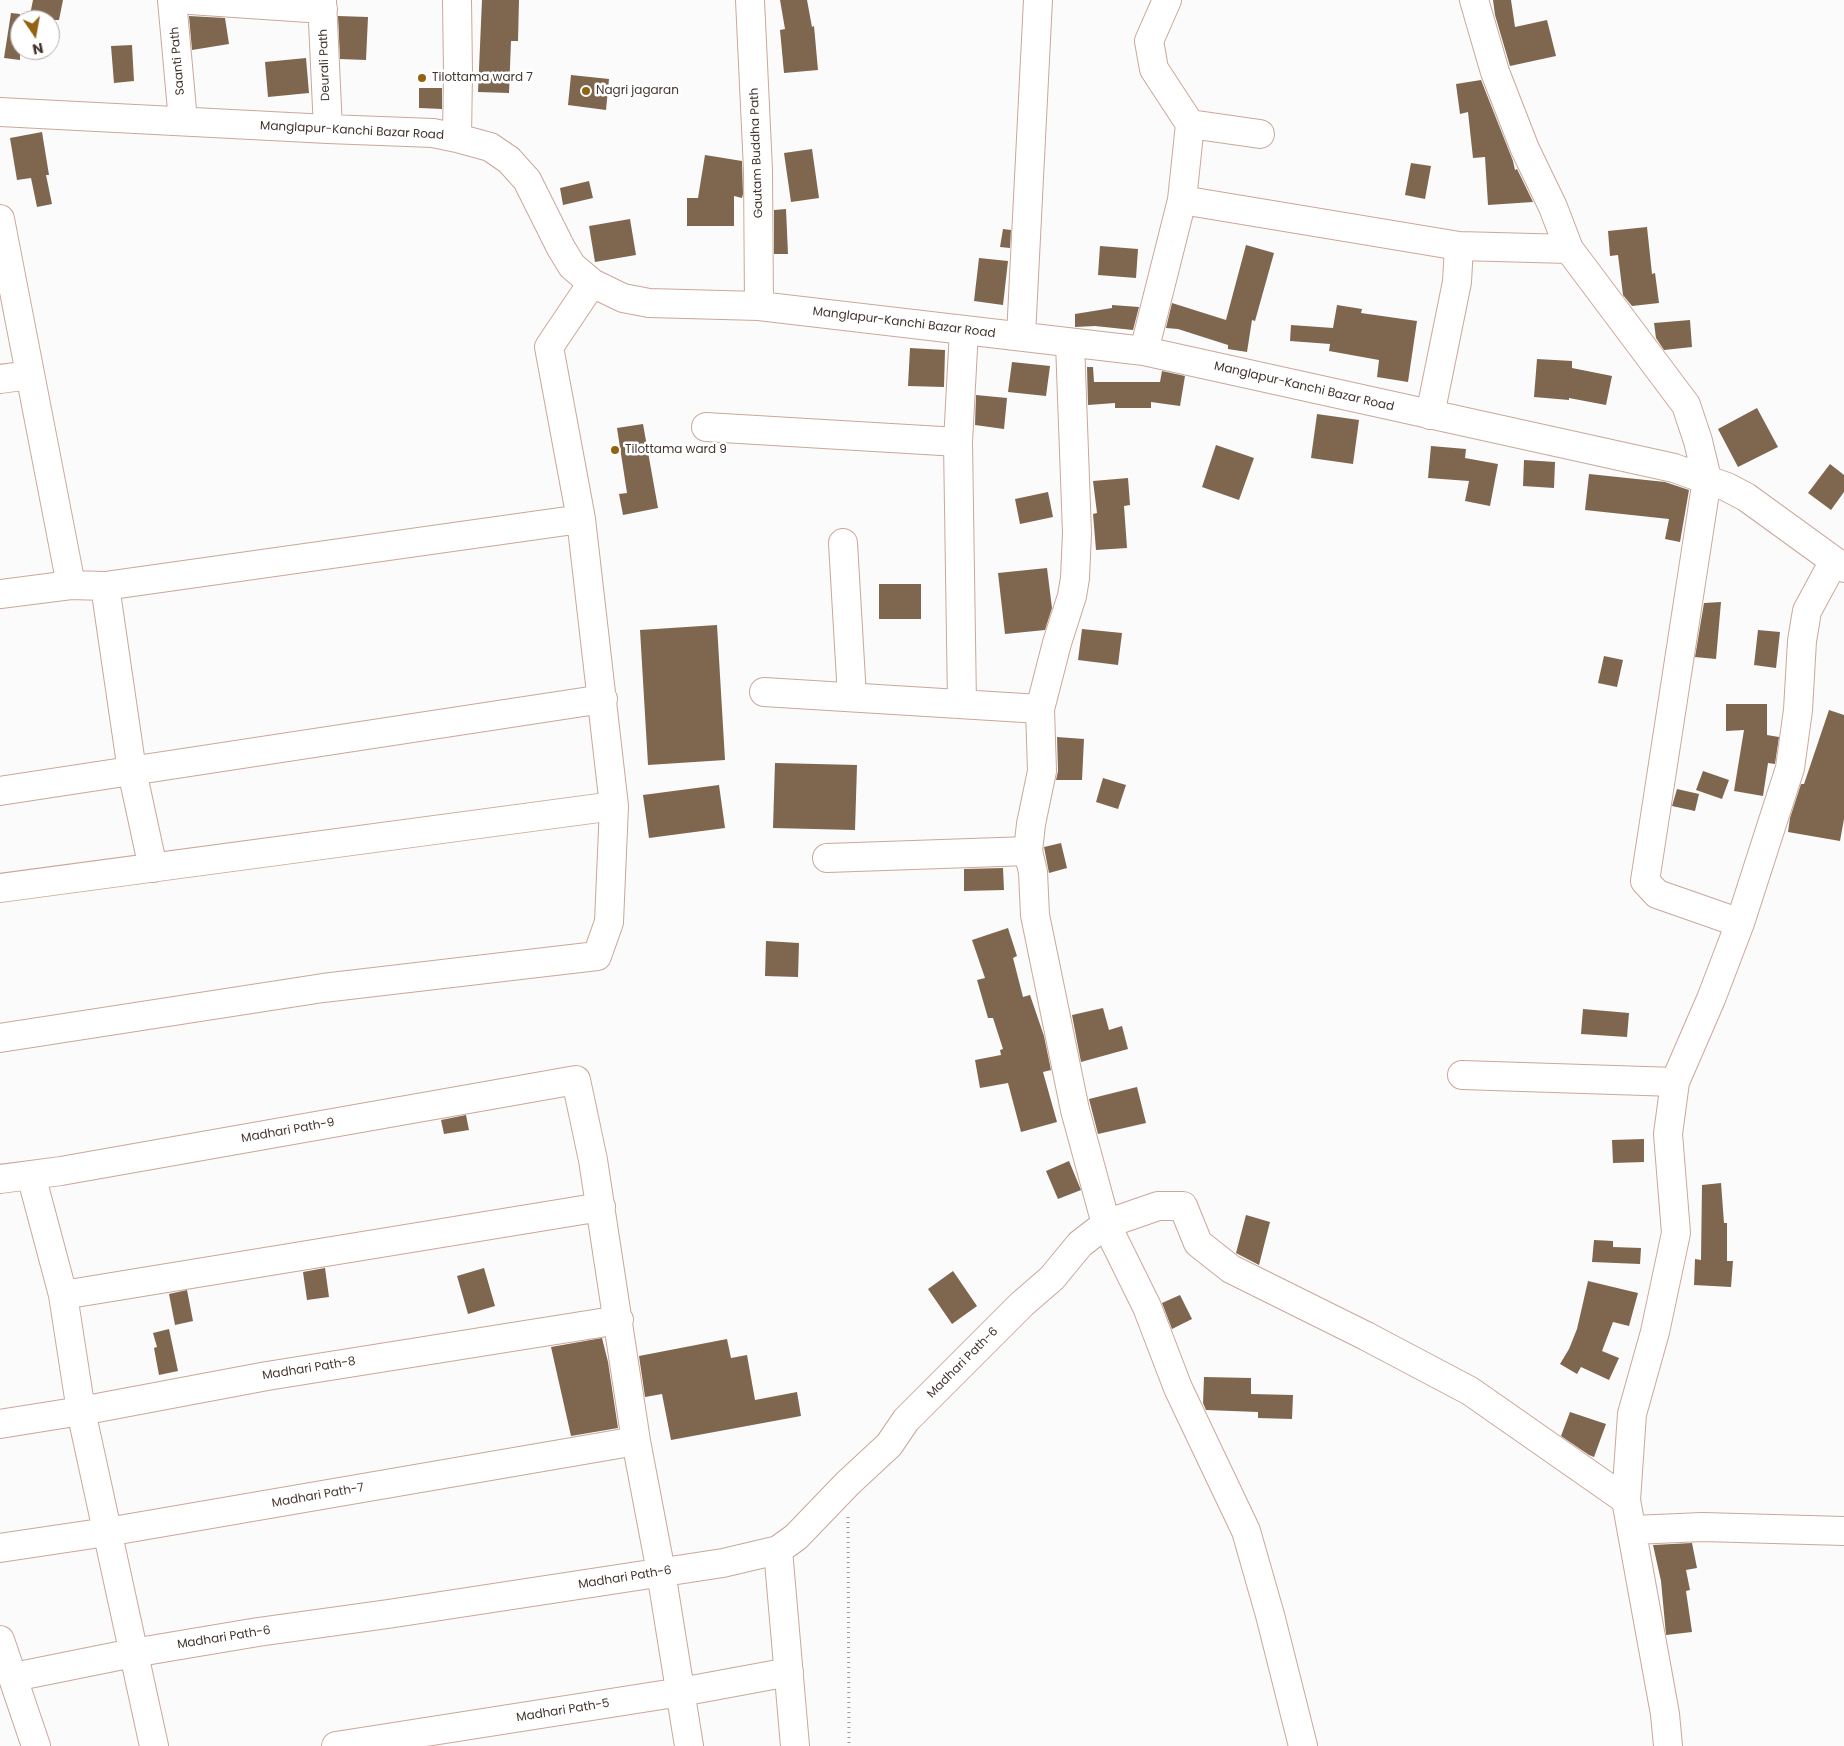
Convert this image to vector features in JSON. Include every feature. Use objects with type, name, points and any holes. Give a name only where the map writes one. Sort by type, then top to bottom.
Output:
[{"type":"street","name":"Saanti Path","points":[[172,0],[183,121]]},
{"type":"street","points":[[190,0],[322,4]]},
{"type":"street","points":[[456,0],[457,138]]},
{"type":"street","name":"Gautam Buddha Path","points":[[750,0],[758,170],[759,306]]},
{"type":"street","points":[[1022,336],[1038,0]]},
{"type":"street","points":[[1144,351],[1182,200],[1190,124],[1154,69],[1149,41],[1167,0]]},
{"type":"street","points":[[1474,0],[1495,72],[1525,149],[1553,207],[1569,249],[1686,405],[1698,441],[1707,479],[1645,882],[1657,894],[1740,923]]},
{"type":"street","name":"Deurali Path","points":[[322,4],[328,129]]},
{"type":"street","name":"Manglapur-Kanchi Bazar Road","points":[[0,112],[432,133],[457,138],[490,148],[508,160],[528,180],[561,248],[572,266],[592,284],[623,298],[649,303],[759,306],[1144,351],[1674,468],[1707,479],[1746,497],[1839,564]]},
{"type":"street","points":[[1190,124],[1260,134]]},
{"type":"street","points":[[1182,200],[1459,246],[1569,249]]},
{"type":"street","points":[[0,219],[71,585]]},
{"type":"street","points":[[1430,415],[1457,282],[1459,246]]},
{"type":"street","points":[[0,1038],[323,988],[597,956],[609,922],[614,806],[581,519],[549,347],[592,284]]},
{"type":"street","points":[[962,704],[958,442],[964,330]]},
{"type":"street","points":[[1070,343],[1078,533],[1072,596],[1057,643],[1040,709],[1042,771],[1031,824],[1028,851],[1033,872],[1035,915],[1075,1110],[1106,1224],[1147,1308],[1178,1388],[1246,1531],[1273,1625],[1303,1746]]},
{"type":"street","points":[[0,379],[30,374]]},
{"type":"street","points":[[706,427],[958,442]]},
{"type":"street","points":[[0,594],[71,585],[105,586],[581,519]]},
{"type":"street","points":[[843,543],[852,697]]},
{"type":"street","points":[[1668,1746],[1665,1714],[1626,1500],[1632,1414],[1655,1332],[1676,1232],[1668,1134],[1675,1082],[1711,999],[1740,923],[1790,768],[1798,710],[1802,641],[1807,611],[1839,564]]},
{"type":"street","points":[[105,586],[132,771],[153,868]]},
{"type":"street","points":[[764,692],[1040,709]]},
{"type":"street","points":[[0,791],[603,699]]},
{"type":"street","points":[[0,888],[614,806]]},
{"type":"street","points":[[827,858],[1028,851]]},
{"type":"street","points":[[1462,1075],[1675,1082]]},
{"type":"street","name":"Madhari Path-9","points":[[0,1179],[60,1171],[576,1080],[601,1207]]},
{"type":"street","points":[[31,1175],[63,1295],[81,1412],[154,1746]]},
{"type":"street","name":"Madhari Path-6","points":[[14,1677],[133,1653],[258,1632],[662,1572],[723,1562],[778,1550],[796,1537],[848,1483],[889,1445],[906,1420],[1022,1304],[1052,1278],[1080,1244],[1106,1224],[1158,1206],[1183,1206],[1198,1243],[1231,1269],[1358,1332],[1470,1391],[1626,1500]]},
{"type":"street","points":[[63,1295],[601,1207],[636,1442],[662,1572],[690,1746]]},
{"type":"street","name":"Madhari Path-8","points":[[0,1424],[81,1412],[267,1376],[619,1320]]},
{"type":"street","name":"Madhari Path-7","points":[[0,1548],[107,1532],[636,1442]]},
{"type":"street","points":[[1632,1530],[1703,1527],[1844,1531]]},
{"type":"street","points":[[778,1550],[795,1746]]},
{"type":"street","points":[[0,1640],[36,1746]]},
{"type":"street","name":"Madhari Path-5","points":[[336,1746],[681,1692],[789,1672]]},
{"type":"path","points":[[848,1483],[849,1746]]},
{"type":"building","points":[[33,0],[63,0],[60,15],[60,10],[31,10]]},
{"type":"building","points":[[482,0],[519,0],[518,41],[511,41],[509,93],[478,92]]},
{"type":"building","points":[[780,0],[807,0],[812,27],[814,26],[818,70],[784,73],[780,30],[785,29]]},
{"type":"building","points":[[1493,0],[1511,0],[1515,27],[1547,20],[1556,56],[1510,66],[1495,15]]},
{"type":"building","points":[[189,16],[225,18],[229,44],[192,50]]},
{"type":"building","points":[[338,16],[368,17],[366,60],[340,59]]},
{"type":"building","points":[[10,19],[10,59],[4,58]]},
{"type":"building","points":[[132,45],[134,81],[114,83],[111,46]]},
{"type":"building","points":[[306,58],[309,93],[268,97],[265,62]]},
{"type":"building","points":[[571,75],[609,79],[606,110],[568,105]]},
{"type":"building","points":[[1481,80],[1515,170],[1517,169],[1533,202],[1488,205],[1485,157],[1473,158],[1468,112],[1460,114],[1456,84]]},
{"type":"building","points":[[419,88],[442,88],[442,109],[419,108]]},
{"type":"building","points":[[42,132],[49,175],[46,175],[52,204],[37,207],[31,178],[17,180],[10,138]]},
{"type":"building","points":[[812,149],[819,198],[791,202],[784,153]]},
{"type":"building","points":[[705,155],[742,161],[743,194],[742,198],[734,196],[734,226],[687,226],[687,198],[698,198]]},
{"type":"building","points":[[1411,163],[1431,166],[1425,199],[1405,195]]},
{"type":"building","points":[[589,181],[593,198],[563,205],[560,188]]},
{"type":"building","points":[[786,209],[788,254],[774,254],[774,210]]},
{"type":"building","points":[[630,219],[636,255],[595,262],[589,226]]},
{"type":"building","points":[[1647,227],[1652,274],[1655,273],[1659,303],[1632,306],[1623,295],[1618,255],[1610,256],[1608,231]]},
{"type":"building","points":[[1003,229],[1011,230],[1010,248],[1000,247]]},
{"type":"building","points":[[1246,245],[1274,253],[1255,321],[1252,320],[1247,352],[1228,349],[1228,345],[1178,329],[1166,328],[1172,303],[1226,320]]},
{"type":"building","points":[[1100,246],[1138,249],[1136,278],[1098,275]]},
{"type":"building","points":[[979,258],[1008,261],[1003,305],[974,301]]},
{"type":"building","points":[[1112,305],[1139,307],[1133,330],[1095,326],[1075,327],[1075,314],[1112,308]]},
{"type":"building","points":[[1337,305],[1362,309],[1361,313],[1417,321],[1408,382],[1377,377],[1379,360],[1329,351],[1330,344],[1290,341],[1291,325],[1333,328]]},
{"type":"building","points":[[1690,320],[1692,347],[1664,350],[1656,338],[1654,323]]},
{"type":"building","points":[[910,348],[945,350],[944,387],[908,386]]},
{"type":"building","points":[[1537,359],[1572,361],[1572,368],[1612,376],[1606,405],[1569,398],[1569,400],[1534,397]]},
{"type":"building","points":[[1012,362],[1050,366],[1046,396],[1008,392]]},
{"type":"building","points":[[1087,367],[1093,367],[1094,382],[1160,382],[1162,371],[1185,376],[1180,406],[1151,402],[1151,408],[1115,408],[1115,403],[1088,405]]},
{"type":"building","points":[[976,395],[1007,398],[1004,429],[975,425]]},
{"type":"building","points":[[1757,408],[1778,447],[1738,467],[1718,429]]},
{"type":"building","points":[[1317,414],[1359,420],[1353,464],[1311,458]]},
{"type":"building","points":[[643,424],[658,508],[623,515],[619,494],[627,493],[617,428]]},
{"type":"building","points":[[1216,445],[1254,458],[1239,500],[1202,487]]},
{"type":"building","points":[[1431,446],[1466,449],[1465,458],[1498,464],[1490,506],[1465,501],[1469,481],[1428,478]]},
{"type":"building","points":[[1524,460],[1555,462],[1554,488],[1523,486]]},
{"type":"building","points":[[1830,464],[1844,475],[1844,492],[1831,510],[1808,493]]},
{"type":"building","points":[[1589,474],[1665,482],[1689,490],[1680,542],[1665,539],[1669,519],[1585,510]]},
{"type":"building","points":[[1128,478],[1130,505],[1124,506],[1127,548],[1096,550],[1093,514],[1097,513],[1093,481]]},
{"type":"building","points":[[1048,492],[1053,517],[1020,524],[1015,499]]},
{"type":"building","points":[[1047,568],[1052,608],[1045,630],[1005,634],[998,573]]},
{"type":"building","points":[[879,584],[921,584],[921,619],[879,619]]},
{"type":"building","points":[[1721,602],[1716,659],[1695,657],[1704,603]]},
{"type":"building","points":[[717,625],[725,760],[648,765],[640,630]]},
{"type":"building","points":[[1082,629],[1122,633],[1118,665],[1078,660]]},
{"type":"building","points":[[1758,630],[1780,632],[1776,668],[1754,665]]},
{"type":"building","points":[[1604,656],[1623,660],[1617,687],[1598,683]]},
{"type":"building","points":[[1726,704],[1767,704],[1767,735],[1779,737],[1775,764],[1768,763],[1763,796],[1734,791],[1744,730],[1726,731]]},
{"type":"building","points":[[1829,710],[1844,715],[1844,819],[1840,841],[1788,832],[1790,818],[1801,784],[1804,784]]},
{"type":"building","points":[[1057,737],[1084,739],[1082,780],[1056,780],[1058,771]]},
{"type":"building","points":[[775,763],[857,765],[855,830],[773,828]]},
{"type":"building","points":[[1703,771],[1729,780],[1722,799],[1696,790]]},
{"type":"building","points":[[1103,778],[1126,785],[1118,809],[1096,802]]},
{"type":"building","points":[[719,785],[725,828],[649,838],[643,795]]},
{"type":"building","points":[[1677,789],[1699,794],[1695,811],[1672,806]]},
{"type":"building","points":[[1061,843],[1067,868],[1049,873],[1044,847]]},
{"type":"building","points":[[1003,868],[1004,890],[964,891],[964,869]]},
{"type":"building","points":[[1008,928],[1017,956],[1013,958],[1023,997],[1030,995],[1044,1036],[1051,1070],[1043,1072],[1057,1122],[1021,1132],[1008,1083],[980,1088],[975,1060],[1001,1055],[1000,1050],[1003,1049],[993,1018],[988,1018],[977,980],[985,978],[972,940]]},
{"type":"building","points":[[766,941],[799,943],[798,977],[765,976]]},
{"type":"building","points":[[1103,1008],[1109,1030],[1122,1026],[1128,1049],[1081,1062],[1072,1015]]},
{"type":"building","points":[[1583,1009],[1629,1013],[1627,1037],[1581,1034]]},
{"type":"building","points":[[1137,1087],[1146,1123],[1098,1134],[1089,1099]]},
{"type":"building","points":[[466,1115],[469,1130],[444,1134],[441,1120]]},
{"type":"building","points":[[1644,1139],[1644,1162],[1613,1163],[1612,1140]]},
{"type":"building","points":[[1069,1161],[1081,1190],[1058,1199],[1046,1171]]},
{"type":"building","points":[[1721,1183],[1724,1223],[1727,1223],[1727,1261],[1733,1261],[1731,1287],[1694,1285],[1695,1259],[1701,1260],[1702,1185]]},
{"type":"building","points":[[1246,1215],[1270,1222],[1259,1265],[1236,1253]]},
{"type":"building","points":[[1594,1240],[1613,1241],[1613,1247],[1641,1248],[1640,1264],[1592,1262]]},
{"type":"building","points":[[325,1268],[329,1297],[307,1300],[303,1272]]},
{"type":"building","points":[[484,1268],[495,1306],[468,1314],[457,1276]]},
{"type":"building","points":[[953,1271],[977,1306],[952,1324],[928,1289]]},
{"type":"building","points":[[1588,1281],[1638,1293],[1629,1326],[1613,1322],[1602,1351],[1619,1358],[1609,1380],[1581,1367],[1577,1374],[1560,1364],[1569,1349],[1577,1329]]},
{"type":"building","points":[[187,1290],[193,1321],[175,1325],[169,1294]]},
{"type":"building","points":[[1180,1295],[1192,1319],[1172,1329],[1162,1303]]},
{"type":"building","points":[[169,1329],[178,1371],[159,1375],[154,1348],[157,1347],[153,1333]]},
{"type":"building","points":[[602,1338],[608,1362],[618,1428],[571,1436],[551,1347]]},
{"type":"building","points":[[727,1339],[731,1358],[747,1355],[755,1400],[797,1392],[801,1416],[671,1440],[662,1394],[645,1397],[639,1356]]},
{"type":"building","points":[[1204,1377],[1251,1378],[1251,1394],[1293,1395],[1292,1419],[1258,1418],[1258,1412],[1206,1410],[1203,1403]]},
{"type":"building","points":[[1570,1412],[1606,1424],[1594,1457],[1561,1436]]},
{"type":"building","points":[[1692,1543],[1697,1568],[1686,1570],[1690,1590],[1686,1591],[1692,1632],[1666,1635],[1661,1581],[1653,1545]]},
{"type":"place","name":"Tilottama ward 7","points":[[422,78]]},
{"type":"place","name":"Nagri jagaran","points":[[586,91]]},
{"type":"place","name":"Tilottama ward 9","points":[[615,450]]}]
